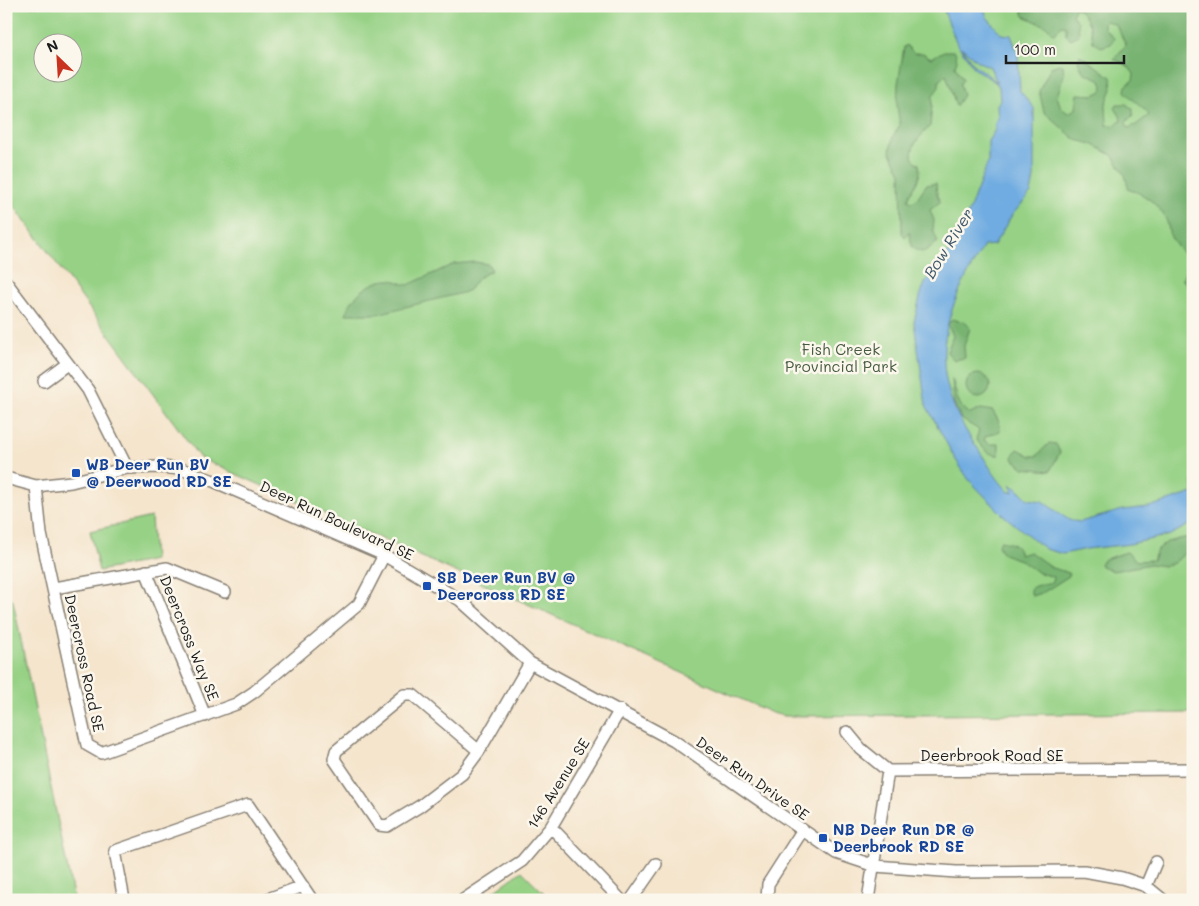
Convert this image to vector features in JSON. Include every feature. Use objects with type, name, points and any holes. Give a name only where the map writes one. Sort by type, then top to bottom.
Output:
[{"type":"street","points":[[6,282],[88,390],[126,468]]},
{"type":"street","points":[[44,381],[67,364]]},
{"type":"street","name":"Deer Run Boulevard SE","points":[[6,478],[36,486],[71,482],[126,468],[181,469],[211,480],[384,555],[460,600],[530,663],[620,710]]},
{"type":"street","name":"Deercross Road SE","points":[[36,486],[41,534],[87,745],[101,753],[236,704],[254,692],[359,604],[384,555]]},
{"type":"street","points":[[54,588],[167,568],[225,592]]},
{"type":"street","name":"Deercross Way SE","points":[[146,571],[205,716]]},
{"type":"street","points":[[479,751],[413,695],[404,695],[336,752],[334,759],[379,825],[387,826],[420,806],[462,774],[479,751],[530,663]]},
{"type":"street","name":"146 Avenue SE","points":[[463,900],[522,861],[551,827],[620,710]]},
{"type":"street","name":"Deer Run Drive SE","points":[[620,710],[674,741],[836,853],[875,866],[956,872],[1084,871],[1122,878],[1146,886],[1163,900]]},
{"type":"street","points":[[847,732],[861,748],[888,770],[875,866],[868,900]]},
{"type":"street","name":"Deerbrook Road SE","points":[[888,770],[1193,768]]},
{"type":"street","points":[[124,900],[115,851],[248,805],[312,900]]},
{"type":"street","points":[[551,827],[621,900]]},
{"type":"street","points":[[767,900],[768,884],[802,831]]},
{"type":"street","points":[[1146,886],[1156,862]]},
{"type":"street","points":[[631,900],[656,864]]},
{"type":"street","points":[[265,900],[303,886]]},
{"type":"green space","name":"Fish Creek Provincial Park","points":[[6,6],[1193,6],[1193,713],[784,716],[772,713],[200,458],[6,195]]},
{"type":"green space","points":[[1021,6],[1193,6],[1193,296],[1191,290],[1182,279],[1186,271],[1186,260],[1174,243],[1161,211],[1146,197],[1129,190],[1125,175],[1112,155],[1092,144],[1076,140],[1044,112],[1039,91],[1051,67],[1059,64],[1063,66],[1064,75],[1057,96],[1061,108],[1068,113],[1076,109],[1078,94],[1094,95],[1102,91],[1101,80],[1083,72],[1078,60],[1080,55],[1111,77],[1112,89],[1106,104],[1107,125],[1113,126],[1121,121],[1115,108],[1117,104],[1126,104],[1133,109],[1133,115],[1126,122],[1128,128],[1136,125],[1149,115],[1125,91],[1126,86],[1133,80],[1134,74],[1128,66],[1114,59],[1126,45],[1116,25],[1107,21],[1104,23],[1104,28],[1114,38],[1111,44],[1101,47],[1093,42],[1088,23],[1076,7],[1072,15],[1078,22],[1079,35],[1071,39],[1066,35],[1066,26],[1062,25],[1054,34],[1046,26],[1024,16]]},
{"type":"green space","points":[[906,45],[914,53],[923,53],[931,58],[944,51],[955,51],[957,60],[955,66],[963,79],[960,84],[963,95],[956,106],[946,74],[939,81],[939,87],[933,95],[930,126],[917,141],[912,154],[913,159],[919,164],[920,175],[908,200],[911,202],[916,200],[926,185],[936,183],[940,202],[930,210],[934,220],[933,230],[938,242],[924,252],[917,251],[912,247],[909,232],[905,237],[902,233],[901,173],[890,151],[893,136],[900,125],[897,106],[898,84],[904,47]]},
{"type":"green space","points":[[475,262],[488,264],[492,270],[478,278],[469,290],[462,293],[377,314],[346,314],[352,301],[363,290],[376,282],[392,280],[408,285],[454,264]]},
{"type":"green space","points":[[952,319],[966,323],[970,328],[964,346],[965,358],[954,360],[947,352],[953,336],[948,324]]},
{"type":"green space","points":[[978,374],[986,378],[990,386],[986,394],[978,398],[970,394],[966,386],[970,378]]},
{"type":"green space","points":[[952,379],[959,403],[965,411],[970,414],[981,409],[993,411],[999,422],[1000,431],[986,436],[984,440],[989,444],[999,444],[999,455],[992,454],[980,445],[976,439],[979,430],[961,419],[954,403]]},
{"type":"green space","points":[[1049,443],[1056,444],[1060,452],[1050,471],[1023,468],[1013,459],[1014,453],[1018,449],[1031,456],[1037,456]]},
{"type":"green space","points":[[151,517],[154,560],[99,571],[90,531]]},
{"type":"green space","points":[[1193,538],[1193,552],[1184,554],[1174,563],[1164,566],[1150,564],[1113,571],[1101,566],[1100,563],[1105,559],[1127,552],[1137,561],[1153,560],[1157,550],[1167,542]]},
{"type":"green space","points":[[1000,541],[1013,545],[1017,548],[1020,555],[1030,552],[1052,568],[1069,573],[1069,576],[1044,592],[1032,596],[1030,589],[1052,582],[1053,577],[1037,572],[1020,560],[1003,554],[998,546]]},
{"type":"green space","points":[[6,592],[13,601],[74,900],[6,900]]},
{"type":"green space","points":[[522,871],[551,900],[482,900]]},
{"type":"water","points":[[942,6],[983,6],[987,17],[1001,34],[1011,35],[1018,54],[1020,91],[1034,108],[1034,178],[1031,193],[1012,215],[994,245],[984,246],[957,296],[949,320],[944,343],[944,367],[949,392],[959,417],[990,468],[1009,492],[1013,492],[1010,484],[1028,499],[1042,501],[1069,520],[1080,522],[1123,510],[1149,507],[1193,493],[1193,523],[1170,535],[1130,544],[1063,554],[1045,549],[1002,514],[969,480],[954,457],[926,405],[914,322],[921,293],[926,281],[949,251],[962,229],[988,162],[988,141],[995,130],[995,122],[998,118],[997,105],[1000,100],[999,87],[995,82],[975,69],[957,44]],"holes":[[[961,47],[977,61],[990,67],[997,82],[974,65]]]},
{"type":"place","name":"WB Deer Run BV @ Deerwood RD SE","points":[[76,473]]},
{"type":"place","name":"SB Deer Run BV @ Deercross RD SE","points":[[427,586]]},
{"type":"place","name":"NB Deer Run DR @ Deerbrook RD SE","points":[[823,838]]},
{"type":"water label","name":"Bow River","points":[[948,243]]}]
